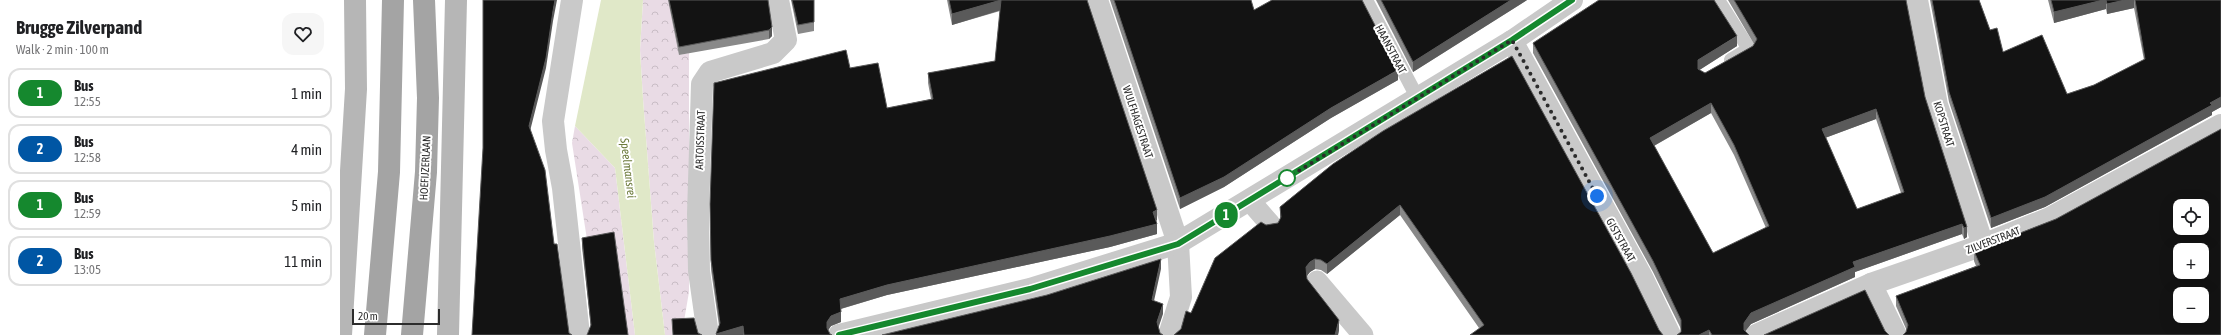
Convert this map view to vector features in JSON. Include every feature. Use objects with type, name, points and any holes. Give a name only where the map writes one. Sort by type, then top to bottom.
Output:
[{"type":"main road","points":[[341,335],[356,89],[355,0]]},
{"type":"main road","points":[[376,335],[389,172],[393,0]]},
{"type":"main road","name":"HOEFIJZERLAAN","points":[[412,335],[426,172],[428,98],[424,0]]},
{"type":"main road","points":[[448,335],[456,0]]},
{"type":"street","points":[[572,0],[553,121],[556,150],[563,188],[579,335]]},
{"type":"street","name":"ARTOISSTRAAT","points":[[708,335],[699,271],[698,214],[702,84],[710,72],[773,53],[786,40],[778,0]]},
{"type":"street","name":"WULFHAGESTRAAT","points":[[1097,0],[1178,244],[1181,297],[1169,335]]},
{"type":"street","points":[[839,335],[1030,289],[1178,244],[1512,40],[1572,0]]},
{"type":"street","name":"KOPSTRAAT","points":[[1917,0],[1937,105],[1983,245]]},
{"type":"street","name":"GISTSTRAAT","points":[[1512,40],[1642,277],[1670,335]]},
{"type":"street","name":"ZILVERSTRAAT","points":[[1756,335],[1871,284],[1983,245],[2050,218],[2221,125]]},
{"type":"street","points":[[1250,201],[1270,224]]},
{"type":"street","points":[[1317,281],[1363,335]]},
{"type":"street","points":[[1871,284],[1896,335]]},
{"type":"lane","name":"HAANSTRAAT","points":[[1366,0],[1417,97]]},
{"type":"lane","points":[[1717,68],[1749,49],[1718,0]]},
{"type":"green space","points":[[643,0],[677,0],[679,55],[689,53],[689,292],[684,321],[678,328],[672,329],[672,335],[665,335],[654,242],[640,50]]},
{"type":"green space","points":[[575,126],[615,168],[635,335],[627,335],[614,241],[588,246],[572,143]]},
{"type":"water","name":"Speelmansrei","points":[[601,0],[643,0],[640,50],[643,99],[654,242],[665,335],[635,335],[615,168],[575,126]]},
{"type":"building","points":[[483,0],[555,0],[546,58],[529,126],[545,170],[554,244],[557,244],[569,333],[572,335],[472,335],[483,148]]},
{"type":"building","points":[[669,0],[768,0],[772,27],[769,30],[679,47]]},
{"type":"building","points":[[792,0],[814,0],[814,22],[798,25]]},
{"type":"building","points":[[949,0],[1001,0],[952,14]]},
{"type":"building","points":[[1001,0],[1087,0],[1157,210],[1153,212],[1157,224],[1110,236],[887,285],[840,299],[841,312],[831,316],[827,322],[827,328],[832,335],[744,335],[743,326],[716,334],[720,323],[711,260],[710,204],[714,83],[846,50],[850,68],[878,63],[887,108],[933,99],[928,73],[995,61]]},
{"type":"building","points":[[1114,0],[1251,0],[1254,10],[1272,0],[1362,0],[1398,70],[1331,108],[1224,177],[1180,198]]},
{"type":"building","points":[[1381,0],[1511,0],[1413,62]]},
{"type":"building","points":[[1599,0],[1714,0],[1737,36],[1698,60],[1698,69],[1705,73],[1753,46],[1757,39],[1734,0],[1906,0],[1925,97],[1967,227],[1964,228],[1962,224],[1853,262],[1855,267],[1751,313],[1744,323],[1744,330],[1749,335],[1712,335],[1709,330],[1699,335],[1677,335],[1681,332],[1681,320],[1653,261],[1533,43]],"holes":[[[1711,103],[1734,145],[1769,226],[1713,253],[1650,138]],[[1876,109],[1904,192],[1857,209],[1822,129]]]},
{"type":"building","points":[[1932,0],[1979,0],[1990,30],[1997,28],[2003,52],[2042,35],[2067,94],[2094,85],[2145,59],[2135,0],[2221,0],[2221,97],[2210,103],[2212,105],[2045,197],[1991,218],[1949,92]]},
{"type":"building","points":[[2051,0],[2103,0],[2054,12]]},
{"type":"building","points":[[2106,0],[2125,0],[2107,4]]},
{"type":"building","points":[[1512,56],[1631,273],[1659,330],[1663,335],[1470,335],[1484,325],[1400,205],[1327,264],[1321,260],[1315,259],[1306,267],[1307,279],[1339,320],[1335,335],[1174,335],[1181,329],[1186,311],[1191,313],[1215,258],[1261,222],[1266,225],[1278,223],[1281,217],[1280,207],[1333,164],[1383,131]]},
{"type":"building","points":[[2221,129],[2221,335],[1903,335],[1906,332],[1908,325],[1896,296],[1980,265],[1974,251],[2056,219]]},
{"type":"building","points":[[614,232],[628,335],[587,335],[591,325],[582,238]]},
{"type":"building","points":[[1161,259],[1152,300],[1163,304],[1157,322],[1160,333],[1163,335],[882,335],[1047,295]]},
{"type":"building","points":[[1865,290],[1885,331],[1889,335],[1764,335]]},
{"type":"building","points":[[694,318],[698,333],[702,335],[673,335],[672,319]]},
{"type":"bus line","name":"1","points":[[839,335],[1030,289],[1178,244],[1512,40],[1572,0]]},
{"type":"route","points":[[1287,178],[1512,40],[1597,196]]}]
